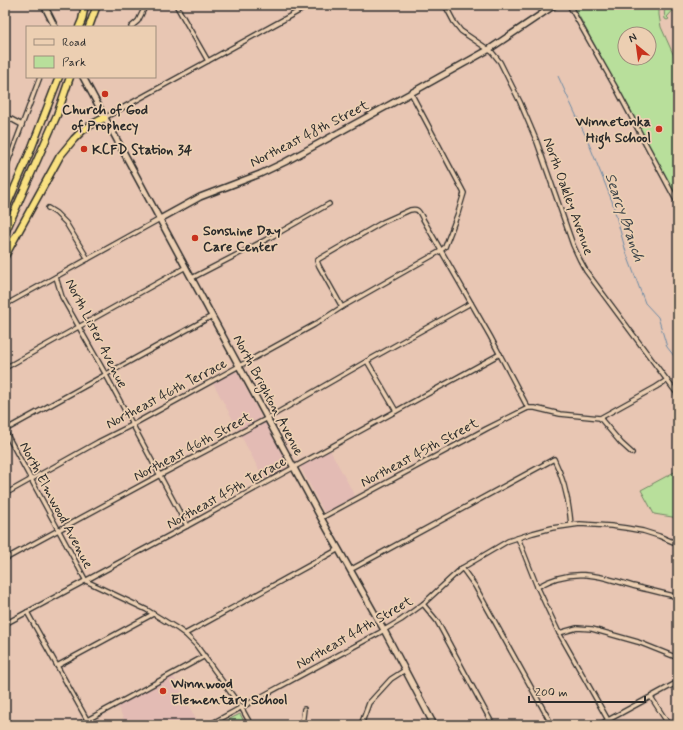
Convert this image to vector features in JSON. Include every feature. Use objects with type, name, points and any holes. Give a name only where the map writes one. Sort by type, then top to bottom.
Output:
[{"type":"highway","points":[[79,26],[85,5]]},
{"type":"highway","points":[[89,26],[97,5]]},
{"type":"highway","points":[[5,210],[30,152],[59,78]]},
{"type":"highway","points":[[5,233],[57,115],[70,78]]},
{"type":"highway","points":[[5,256],[66,147],[82,131],[104,118]]},
{"type":"main road","points":[[44,5],[54,26]]},
{"type":"main road","name":"Northeast 48th Street","points":[[160,219],[200,197],[260,174],[285,162],[411,94],[488,50],[555,5]]},
{"type":"main road","name":"North Brighton Avenue","points":[[83,78],[321,518],[384,630],[434,725]]},
{"type":"street","points":[[132,26],[138,21],[146,5]]},
{"type":"street","points":[[176,5],[208,61]]},
{"type":"street","points":[[104,118],[310,5]]},
{"type":"street","name":"North Oakley Avenue","points":[[445,5],[454,22],[461,31],[494,54],[500,62],[520,102],[537,142],[573,245],[580,260],[586,271],[678,395]]},
{"type":"street","points":[[570,5],[678,204]]},
{"type":"street","points":[[5,170],[40,78]]},
{"type":"street","points":[[411,94],[464,193],[454,223],[444,247],[441,250]]},
{"type":"street","points":[[5,118],[11,119],[22,125]]},
{"type":"street","points":[[192,278],[329,204]]},
{"type":"street","name":"North Lister Avenue","points":[[48,208],[56,213],[66,223],[88,259]]},
{"type":"street","points":[[342,307],[317,261],[383,222],[415,209],[419,211],[500,354],[528,408],[535,408],[560,414],[600,418],[667,380]]},
{"type":"street","name":"Northeast 48th Street","points":[[5,305],[160,219]]},
{"type":"street","name":"Northeast 46th Terrace","points":[[5,494],[314,325],[342,307],[441,250]]},
{"type":"street","points":[[5,368],[186,267]]},
{"type":"street","name":"North Lister Avenue","points":[[56,277],[62,296],[187,526]]},
{"type":"street","name":"Northeast 46th Street","points":[[5,559],[268,418],[471,303]]},
{"type":"street","points":[[5,430],[212,316]]},
{"type":"street","name":"Northeast 45th Terrace","points":[[5,624],[500,354]]},
{"type":"street","points":[[367,361],[396,411]]},
{"type":"street","name":"Northeast 45th Street","points":[[321,518],[528,408]]},
{"type":"street","points":[[600,418],[616,438],[632,453]]},
{"type":"street","name":"North Elmwood Avenue","points":[[5,430],[86,581],[153,614],[186,634],[205,656],[241,707],[251,725]]},
{"type":"street","points":[[350,570],[554,459],[562,475],[567,492],[571,526]]},
{"type":"street","name":"Northeast 44th Street","points":[[209,725],[401,620],[423,604],[462,568],[508,541],[552,528],[590,524],[626,528],[659,536],[678,544]]},
{"type":"street","points":[[518,538],[537,587],[559,633],[608,720]]},
{"type":"street","points":[[186,634],[339,549]]},
{"type":"street","points":[[462,568],[475,586],[552,725]]},
{"type":"street","points":[[537,587],[552,579],[569,575],[583,574],[613,580],[678,597]]},
{"type":"street","points":[[423,604],[437,621],[493,725]]},
{"type":"street","points":[[27,612],[90,725]]},
{"type":"street","points":[[57,666],[153,614]]},
{"type":"street","points":[[559,633],[577,628],[592,628],[638,642],[678,658]]},
{"type":"street","points":[[78,725],[205,656]]},
{"type":"street","points":[[362,725],[369,703],[391,679],[405,670]]},
{"type":"street","points":[[599,725],[678,682]]},
{"type":"street","points":[[651,697],[669,725]]},
{"type":"street","points":[[302,725],[304,709]]},
{"type":"shaded area","points":[[234,371],[237,372],[261,417],[239,431],[213,383]]},
{"type":"shaded area","points":[[265,423],[288,467],[265,481],[240,434]]},
{"type":"shaded area","points":[[330,450],[355,496],[324,512],[300,466]]},
{"type":"shaded area","name":"Winnwood Elementary School","points":[[173,676],[199,725],[127,725],[117,706]]},
{"type":"green space","name":"Winnetonka High School","points":[[573,5],[659,5],[661,27],[678,65],[678,200]]},
{"type":"green space","points":[[666,5],[678,5],[667,17],[669,19],[667,20],[665,19],[664,15]]},
{"type":"green space","points":[[678,470],[678,518],[654,514],[641,490]]},
{"type":"green space","points":[[240,714],[246,725],[218,725]]},
{"type":"waterway","name":"Searcy Branch","points":[[558,76],[587,139],[612,201],[626,252],[645,303],[658,317],[667,347],[678,361]]},
{"type":"place","name":"Church of God of Prophecy","points":[[105,94]]},
{"type":"place","name":"Winnetonka High School","points":[[659,129]]},
{"type":"place","name":"KCFD Station 34","points":[[84,149]]},
{"type":"place","name":"Sonshine Day Care Center","points":[[195,238]]},
{"type":"place","name":"Winnwood Elementary School","points":[[163,691]]}]
